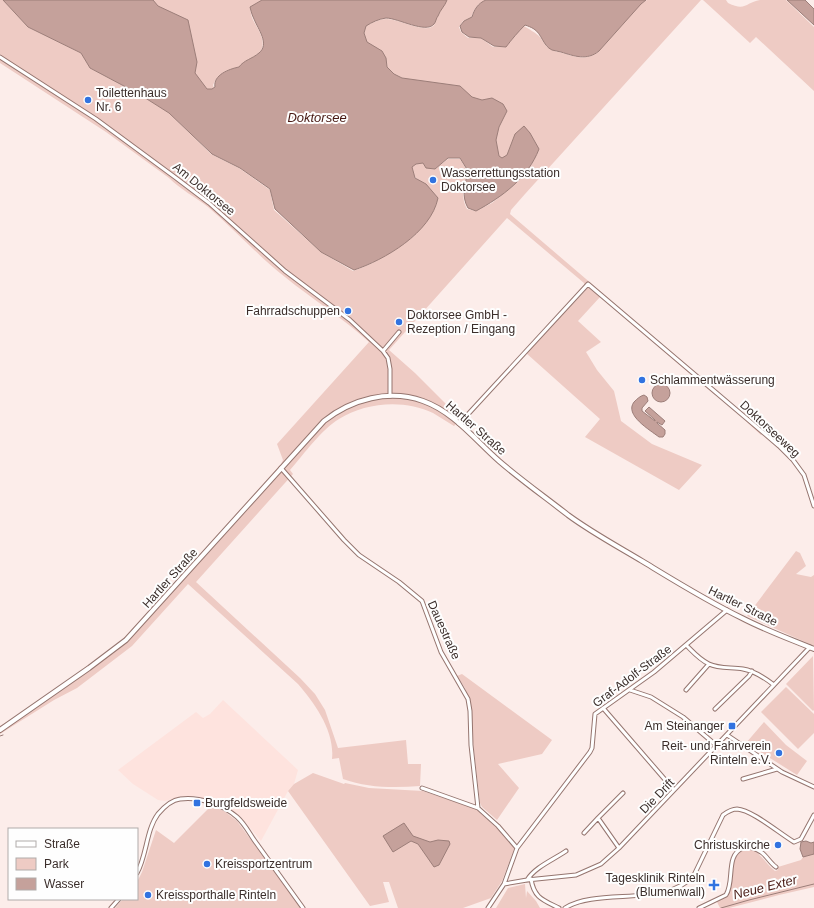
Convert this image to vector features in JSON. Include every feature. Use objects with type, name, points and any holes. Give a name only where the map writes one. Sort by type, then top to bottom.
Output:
[{"type":"main road","name":"Hartler Straße","points":[[0,730],[115,649],[137,629],[313,432],[333,414],[361,400],[390,396],[406,397],[423,401],[441,410],[459,424],[500,462],[577,522],[699,595],[773,632],[812,648]]},
{"type":"street","name":"Am Doktorsee","points":[[0,57],[96,119],[176,178],[230,222],[266,255],[350,320],[383,350],[389,363],[390,396]]},
{"type":"street","name":"Doktorseeweg","points":[[459,424],[588,284],[783,450],[793,460],[804,475],[814,506]]},
{"type":"street","points":[[383,350],[399,332]]},
{"type":"street","name":"Dauestraße","points":[[281,468],[359,555],[399,582],[422,601],[441,652],[468,699],[470,711],[470,745],[478,808]]},
{"type":"street","name":"Graf-Adolf-Straße","points":[[517,848],[590,752],[592,748],[595,714],[654,672],[727,610]]},
{"type":"street","points":[[686,646],[709,664],[718,667],[742,669],[752,672],[765,678],[774,685]]},
{"type":"street","name":"Die Drift","points":[[504,884],[576,875],[601,864],[619,848],[774,685],[812,648]]},
{"type":"street","points":[[686,690],[709,664]]},
{"type":"street","points":[[715,709],[752,672]]},
{"type":"street","points":[[630,690],[651,697],[683,717],[717,746]]},
{"type":"street","points":[[603,708],[674,790]]},
{"type":"street","points":[[727,735],[777,769],[814,787]]},
{"type":"street","points":[[743,778],[777,769]]},
{"type":"street","points":[[422,788],[478,808],[498,826],[517,848],[504,884],[488,908]]},
{"type":"street","points":[[584,833],[623,793]]},
{"type":"street","points":[[138,872],[144,858],[152,823],[162,809],[169,803],[180,799],[196,799],[217,806],[237,817],[249,831],[255,842],[303,908]]},
{"type":"street","points":[[565,908],[588,900],[650,894],[680,886],[689,881],[694,875],[723,815],[729,810],[736,809],[746,811],[794,842],[802,839],[814,815]]},
{"type":"street","points":[[598,818],[619,848]]},
{"type":"street","points":[[699,908],[726,895],[729,890],[733,858],[735,853],[740,850],[746,847],[754,848],[762,852],[776,868]]},
{"type":"street","points":[[558,908],[535,894],[529,880],[530,874],[566,851]]},
{"type":"street","points":[[111,908],[118,900]]},
{"type":"shaded area","points":[[223,700],[298,770],[294,784],[288,791],[261,841],[241,817],[226,806],[196,796],[183,796],[165,801],[158,800],[133,784],[118,770],[196,712],[203,718],[210,714]]},
{"type":"green space","points":[[0,0],[3,0],[28,27],[81,53],[90,68],[139,94],[169,113],[211,154],[239,168],[270,190],[274,210],[321,252],[353,271],[386,256],[415,235],[423,183],[417,179],[413,173],[412,167],[415,164],[421,162],[426,168],[435,169],[448,159],[460,159],[468,172],[463,190],[465,204],[467,209],[476,211],[492,203],[513,186],[533,162],[507,157],[503,160],[498,157],[482,101],[402,78],[393,74],[367,43],[364,34],[365,26],[378,20],[391,19],[418,27],[430,28],[434,25],[437,16],[447,0],[486,0],[476,7],[471,18],[463,21],[459,27],[461,32],[468,38],[481,38],[493,47],[505,47],[524,26],[540,37],[551,50],[579,57],[588,57],[598,52],[640,4],[647,0],[701,0],[525,194],[511,210],[510,214],[765,432],[761,435],[720,397],[715,395],[600,297],[578,321],[601,342],[586,352],[597,370],[614,391],[621,421],[652,444],[702,465],[679,490],[585,437],[600,419],[526,353],[585,291],[584,283],[507,218],[389,350],[415,373],[461,419],[454,426],[433,413],[422,409],[398,404],[385,404],[361,409],[349,413],[339,419],[313,442],[290,470],[293,474],[196,582],[300,678],[315,694],[325,710],[338,748],[406,740],[408,764],[421,764],[420,786],[381,787],[343,779],[339,758],[332,759],[332,749],[327,728],[317,709],[298,684],[188,584],[132,646],[77,688],[54,700],[0,734],[0,726],[53,694],[120,642],[281,464],[283,460],[277,444],[369,342],[275,269],[208,207],[106,132],[0,63]]},
{"type":"green space","points":[[152,0],[262,0],[250,8],[252,18],[262,37],[263,46],[258,54],[238,68],[223,73],[217,78],[213,85],[214,88],[211,90],[207,89],[194,74],[157,6]]},
{"type":"green space","points":[[703,0],[726,0],[734,6],[742,7],[760,0],[786,0],[814,27],[814,91],[756,37],[750,43]]},
{"type":"green space","points":[[796,551],[800,553],[806,566],[796,574],[811,577],[814,575],[814,646],[747,616]]},
{"type":"green space","points":[[813,656],[814,710],[813,711],[786,684]]},
{"type":"green space","points":[[462,674],[552,740],[542,754],[498,764],[519,788],[497,820],[482,807],[480,803],[472,733],[472,711],[465,688],[457,676]]},
{"type":"green space","points":[[786,687],[814,714],[814,733],[798,749],[761,712]]},
{"type":"green space","name":"Reit- und Fahrverein Rinteln e.V.","points":[[764,722],[786,745],[807,761],[797,775],[746,743]]},
{"type":"green space","points":[[313,773],[344,784],[369,788],[423,791],[476,809],[513,845],[514,849],[502,881],[491,898],[463,908],[398,908],[389,882],[383,882],[389,902],[370,906],[288,791],[294,784]]},
{"type":"green space","name":"Kreissportzentrum","points":[[211,806],[224,811],[237,821],[301,908],[115,908],[122,900],[138,900],[138,880],[156,830],[174,843]]},
{"type":"green space","points":[[806,841],[811,843],[814,842],[814,887],[729,908],[720,908],[716,900],[726,895],[730,873],[736,856],[740,850],[745,848],[752,849],[775,871],[778,870],[778,867],[801,860],[803,857],[800,849],[801,842]]},
{"type":"green space","points":[[525,884],[526,898],[527,891],[540,908],[496,908],[508,888]]},
{"type":"water","name":"Doktorsee","points":[[3,0],[153,0],[158,6],[188,20],[197,62],[195,73],[207,89],[212,89],[215,87],[216,79],[222,73],[239,67],[259,53],[262,49],[262,36],[250,7],[262,0],[447,0],[435,23],[430,27],[418,26],[383,18],[366,26],[364,33],[367,42],[382,51],[386,58],[387,67],[394,74],[402,78],[460,86],[472,97],[482,100],[492,98],[503,104],[507,111],[499,127],[496,140],[499,156],[502,158],[507,155],[515,134],[524,126],[530,133],[539,149],[528,169],[513,186],[476,211],[468,208],[466,203],[464,190],[468,171],[460,158],[448,158],[435,169],[426,168],[423,163],[416,164],[412,167],[415,178],[426,184],[438,198],[434,211],[426,223],[405,243],[379,259],[354,270],[321,252],[275,209],[270,189],[240,168],[212,154],[169,113],[139,94],[90,68],[81,53],[28,27]]},
{"type":"water","points":[[486,0],[646,0],[599,51],[590,56],[580,57],[552,50],[547,46],[537,31],[525,25],[506,47],[494,46],[481,38],[469,37],[462,32],[460,26],[464,21],[472,17],[477,7]]},
{"type":"water","points":[[787,0],[805,0],[814,9],[814,25]]},
{"type":"water","points":[[661,384],[667,387],[670,393],[667,399],[661,402],[655,399],[652,393],[655,387]]},
{"type":"water","points":[[644,395],[647,397],[648,401],[642,408],[642,411],[655,421],[645,411],[649,407],[665,421],[662,425],[657,422],[665,430],[663,437],[659,437],[639,422],[632,412],[634,402]]},
{"type":"water","points":[[404,823],[413,836],[430,842],[438,840],[449,841],[450,844],[439,865],[434,867],[418,844],[411,841],[393,852],[383,836]]},
{"type":"water","points":[[806,841],[811,843],[814,842],[814,854],[803,857],[800,849],[801,842]]},
{"type":"waterway","name":"Neue Exter","points":[[721,908],[814,884]]},
{"type":"place","name":"Toilettenhaus Nr. 6","points":[[88,100]]},
{"type":"place","name":"Wasserrettungsstation Doktorsee","points":[[433,180]]},
{"type":"place","name":"Fahrradschuppen","points":[[348,311]]},
{"type":"place","name":"Doktorsee GmbH - Rezeption / Eingang","points":[[399,322]]},
{"type":"place","name":"Schlammentwässerung","points":[[642,380]]},
{"type":"place","name":"Am Steinanger","points":[[732,726]]},
{"type":"place","name":"Reit- und Fahrverein Rinteln e.V.","points":[[779,753]]},
{"type":"place","name":"Burgfeldsweide","points":[[197,803]]},
{"type":"place","name":"Christuskirche","points":[[778,845]]},
{"type":"place","name":"Kreissportzentrum","points":[[207,864]]},
{"type":"place","name":"Tagesklinik Rinteln (Blumenwall)","points":[[714,885]]},
{"type":"place","name":"Kreissporthalle Rinteln","points":[[148,895]]}]
